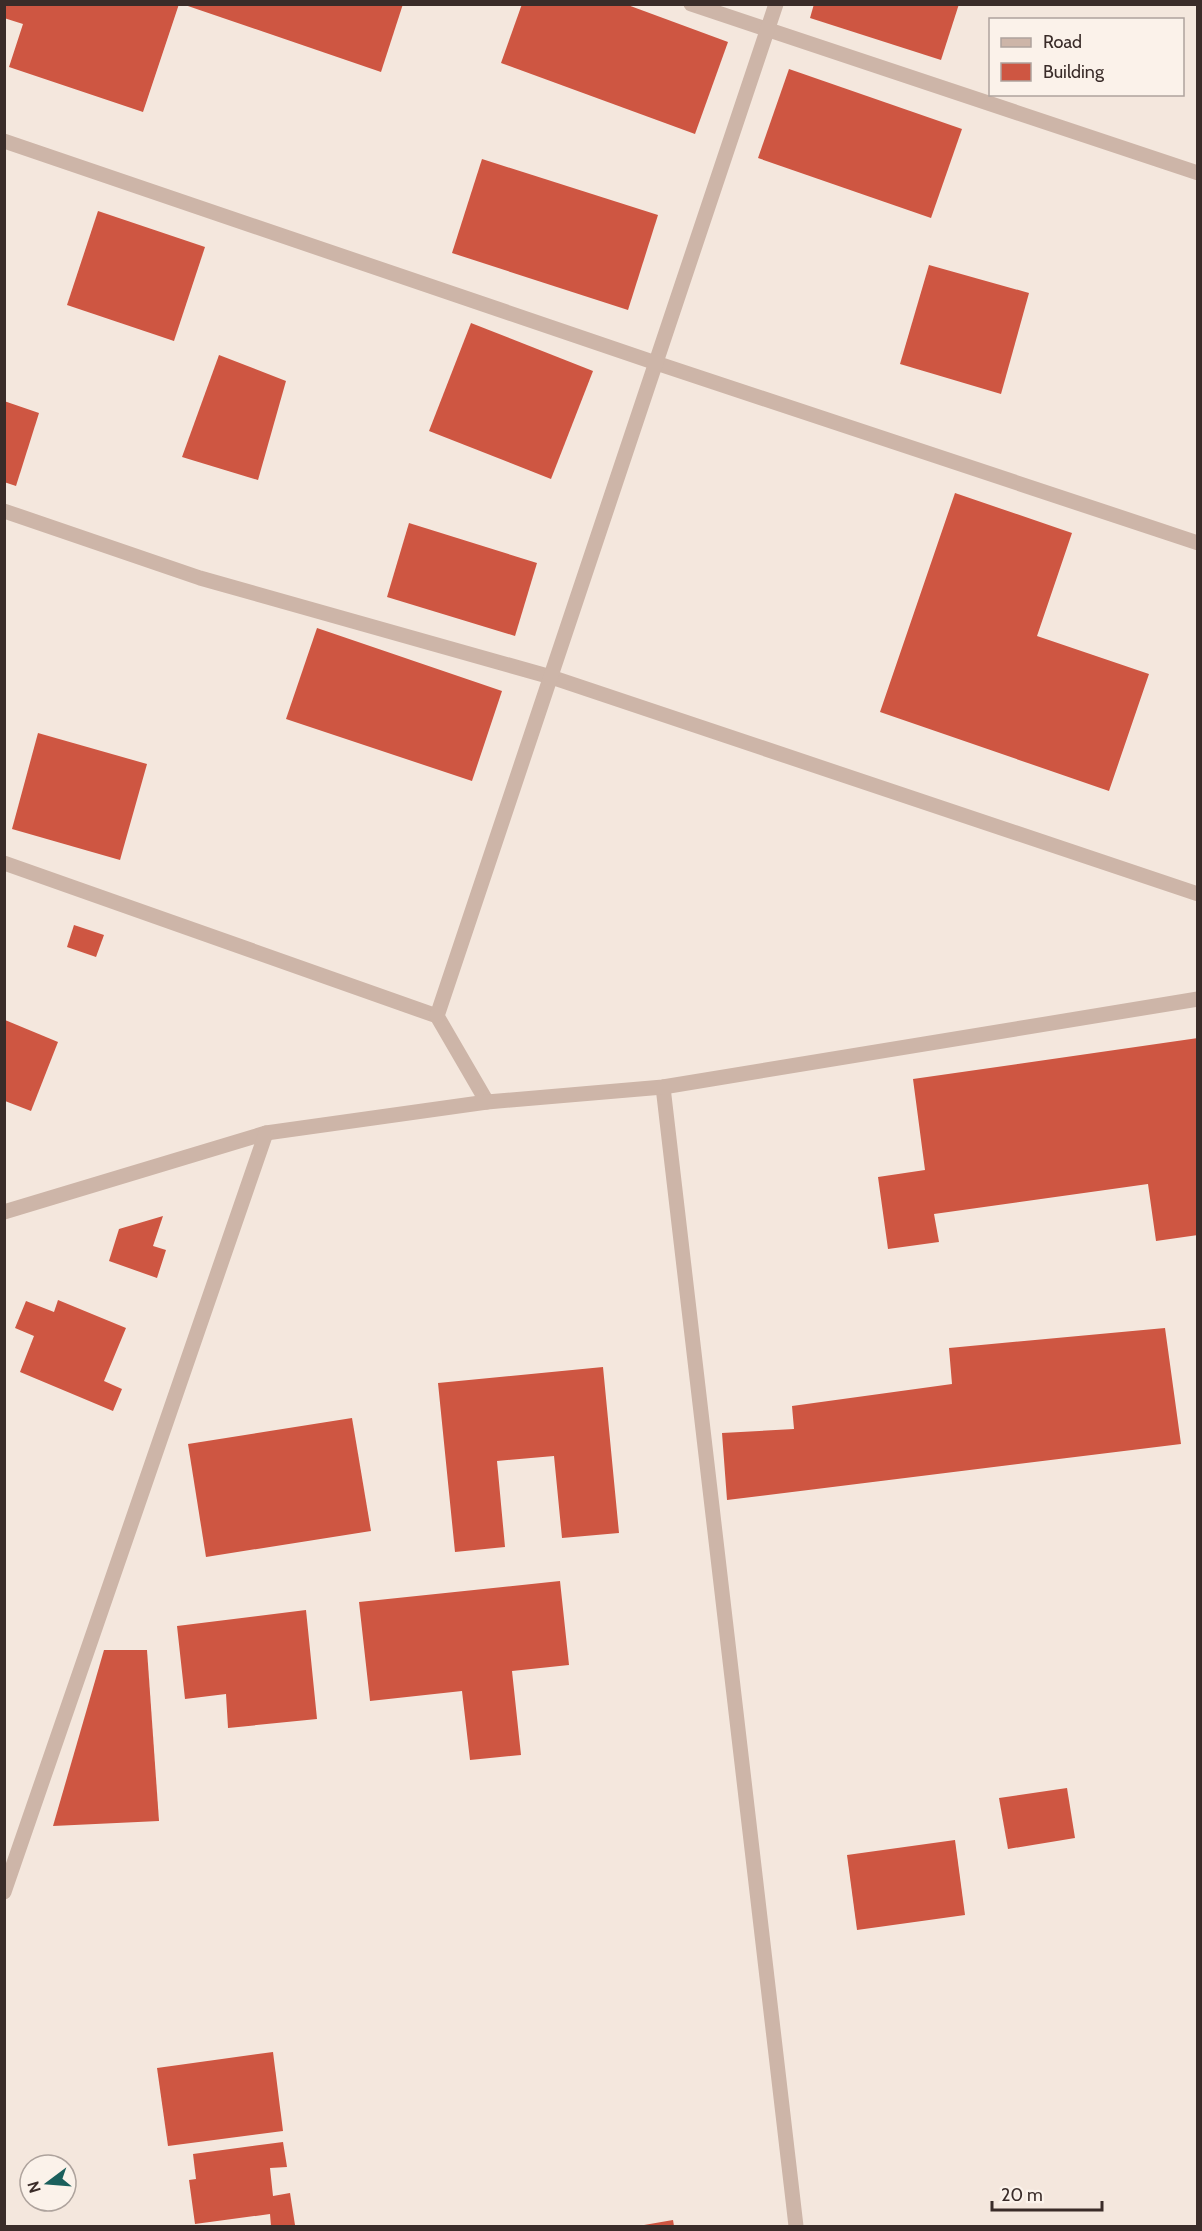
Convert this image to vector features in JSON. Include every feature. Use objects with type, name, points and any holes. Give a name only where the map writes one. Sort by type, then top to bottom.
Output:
[{"type":"street","points":[[691,4],[1197,173]]},
{"type":"street","points":[[437,1016],[776,4]]},
{"type":"street","points":[[4,141],[656,363],[1197,543]]},
{"type":"street","points":[[4,511],[200,578],[550,677],[1197,894]]},
{"type":"street","points":[[4,863],[437,1016],[487,1102]]},
{"type":"street","points":[[4,1212],[266,1133],[487,1102],[663,1087],[1197,999]]},
{"type":"street","points":[[663,1087],[796,2226]]},
{"type":"street","points":[[4,1892],[266,1133]]},
{"type":"building","points":[[4,4],[179,4],[143,112],[9,67],[23,24],[4,18]]},
{"type":"building","points":[[182,4],[403,4],[381,72]]},
{"type":"building","points":[[522,4],[625,4],[728,42],[695,134],[501,63]]},
{"type":"building","points":[[814,4],[959,4],[941,60],[810,18]]},
{"type":"building","points":[[789,69],[962,129],[931,218],[758,158]]},
{"type":"building","points":[[482,159],[658,215],[628,310],[452,253]]},
{"type":"building","points":[[98,211],[205,247],[174,341],[67,305]]},
{"type":"building","points":[[929,265],[1029,293],[1001,394],[900,364]]},
{"type":"building","points":[[471,323],[593,371],[551,479],[429,431]]},
{"type":"building","points":[[219,355],[286,381],[258,480],[182,457]]},
{"type":"building","points":[[4,401],[39,413],[16,486],[4,482]]},
{"type":"building","points":[[955,493],[1072,533],[1037,636],[1149,674],[1109,791],[880,712]]},
{"type":"building","points":[[409,523],[537,563],[515,636],[387,597]]},
{"type":"building","points":[[317,628],[502,691],[472,781],[286,719]]},
{"type":"building","points":[[38,733],[147,764],[120,860],[12,829]]},
{"type":"building","points":[[74,925],[104,935],[96,957],[67,947]]},
{"type":"building","points":[[5,1020],[58,1042],[31,1111],[5,1101]]},
{"type":"building","points":[[1198,1038],[1198,1235],[1156,1241],[1148,1184],[934,1214],[939,1242],[888,1249],[878,1177],[925,1170],[913,1079]]},
{"type":"building","points":[[163,1216],[153,1246],[166,1250],[157,1278],[109,1261],[119,1229]]},
{"type":"building","points":[[58,1300],[126,1328],[104,1381],[122,1389],[113,1411],[20,1372],[34,1336],[15,1328],[26,1301],[54,1312]]},
{"type":"building","points":[[1165,1328],[1181,1444],[727,1500],[722,1433],[794,1429],[792,1406],[952,1384],[949,1348]]},
{"type":"building","points":[[603,1367],[619,1533],[562,1538],[554,1456],[497,1461],[505,1547],[455,1552],[438,1383]]},
{"type":"building","points":[[352,1418],[371,1531],[206,1557],[188,1444]]},
{"type":"building","points":[[560,1581],[569,1665],[512,1671],[521,1755],[470,1760],[462,1691],[370,1701],[359,1602]]},
{"type":"building","points":[[306,1610],[317,1719],[228,1728],[226,1694],[185,1699],[177,1626]]},
{"type":"building","points":[[104,1650],[147,1650],[159,1821],[53,1826]]},
{"type":"building","points":[[1067,1788],[1075,1838],[1008,1849],[999,1798]]},
{"type":"building","points":[[955,1840],[965,1915],[857,1930],[847,1855]]},
{"type":"building","points":[[273,2052],[283,2131],[168,2146],[157,2068]]},
{"type":"building","points":[[283,2142],[287,2167],[270,2168],[273,2196],[290,2193],[295,2225],[271,2226],[270,2214],[195,2224],[189,2180],[196,2179],[193,2154]]},
{"type":"building","points":[[673,2220],[674,2226],[644,2226],[644,2225]]}]
